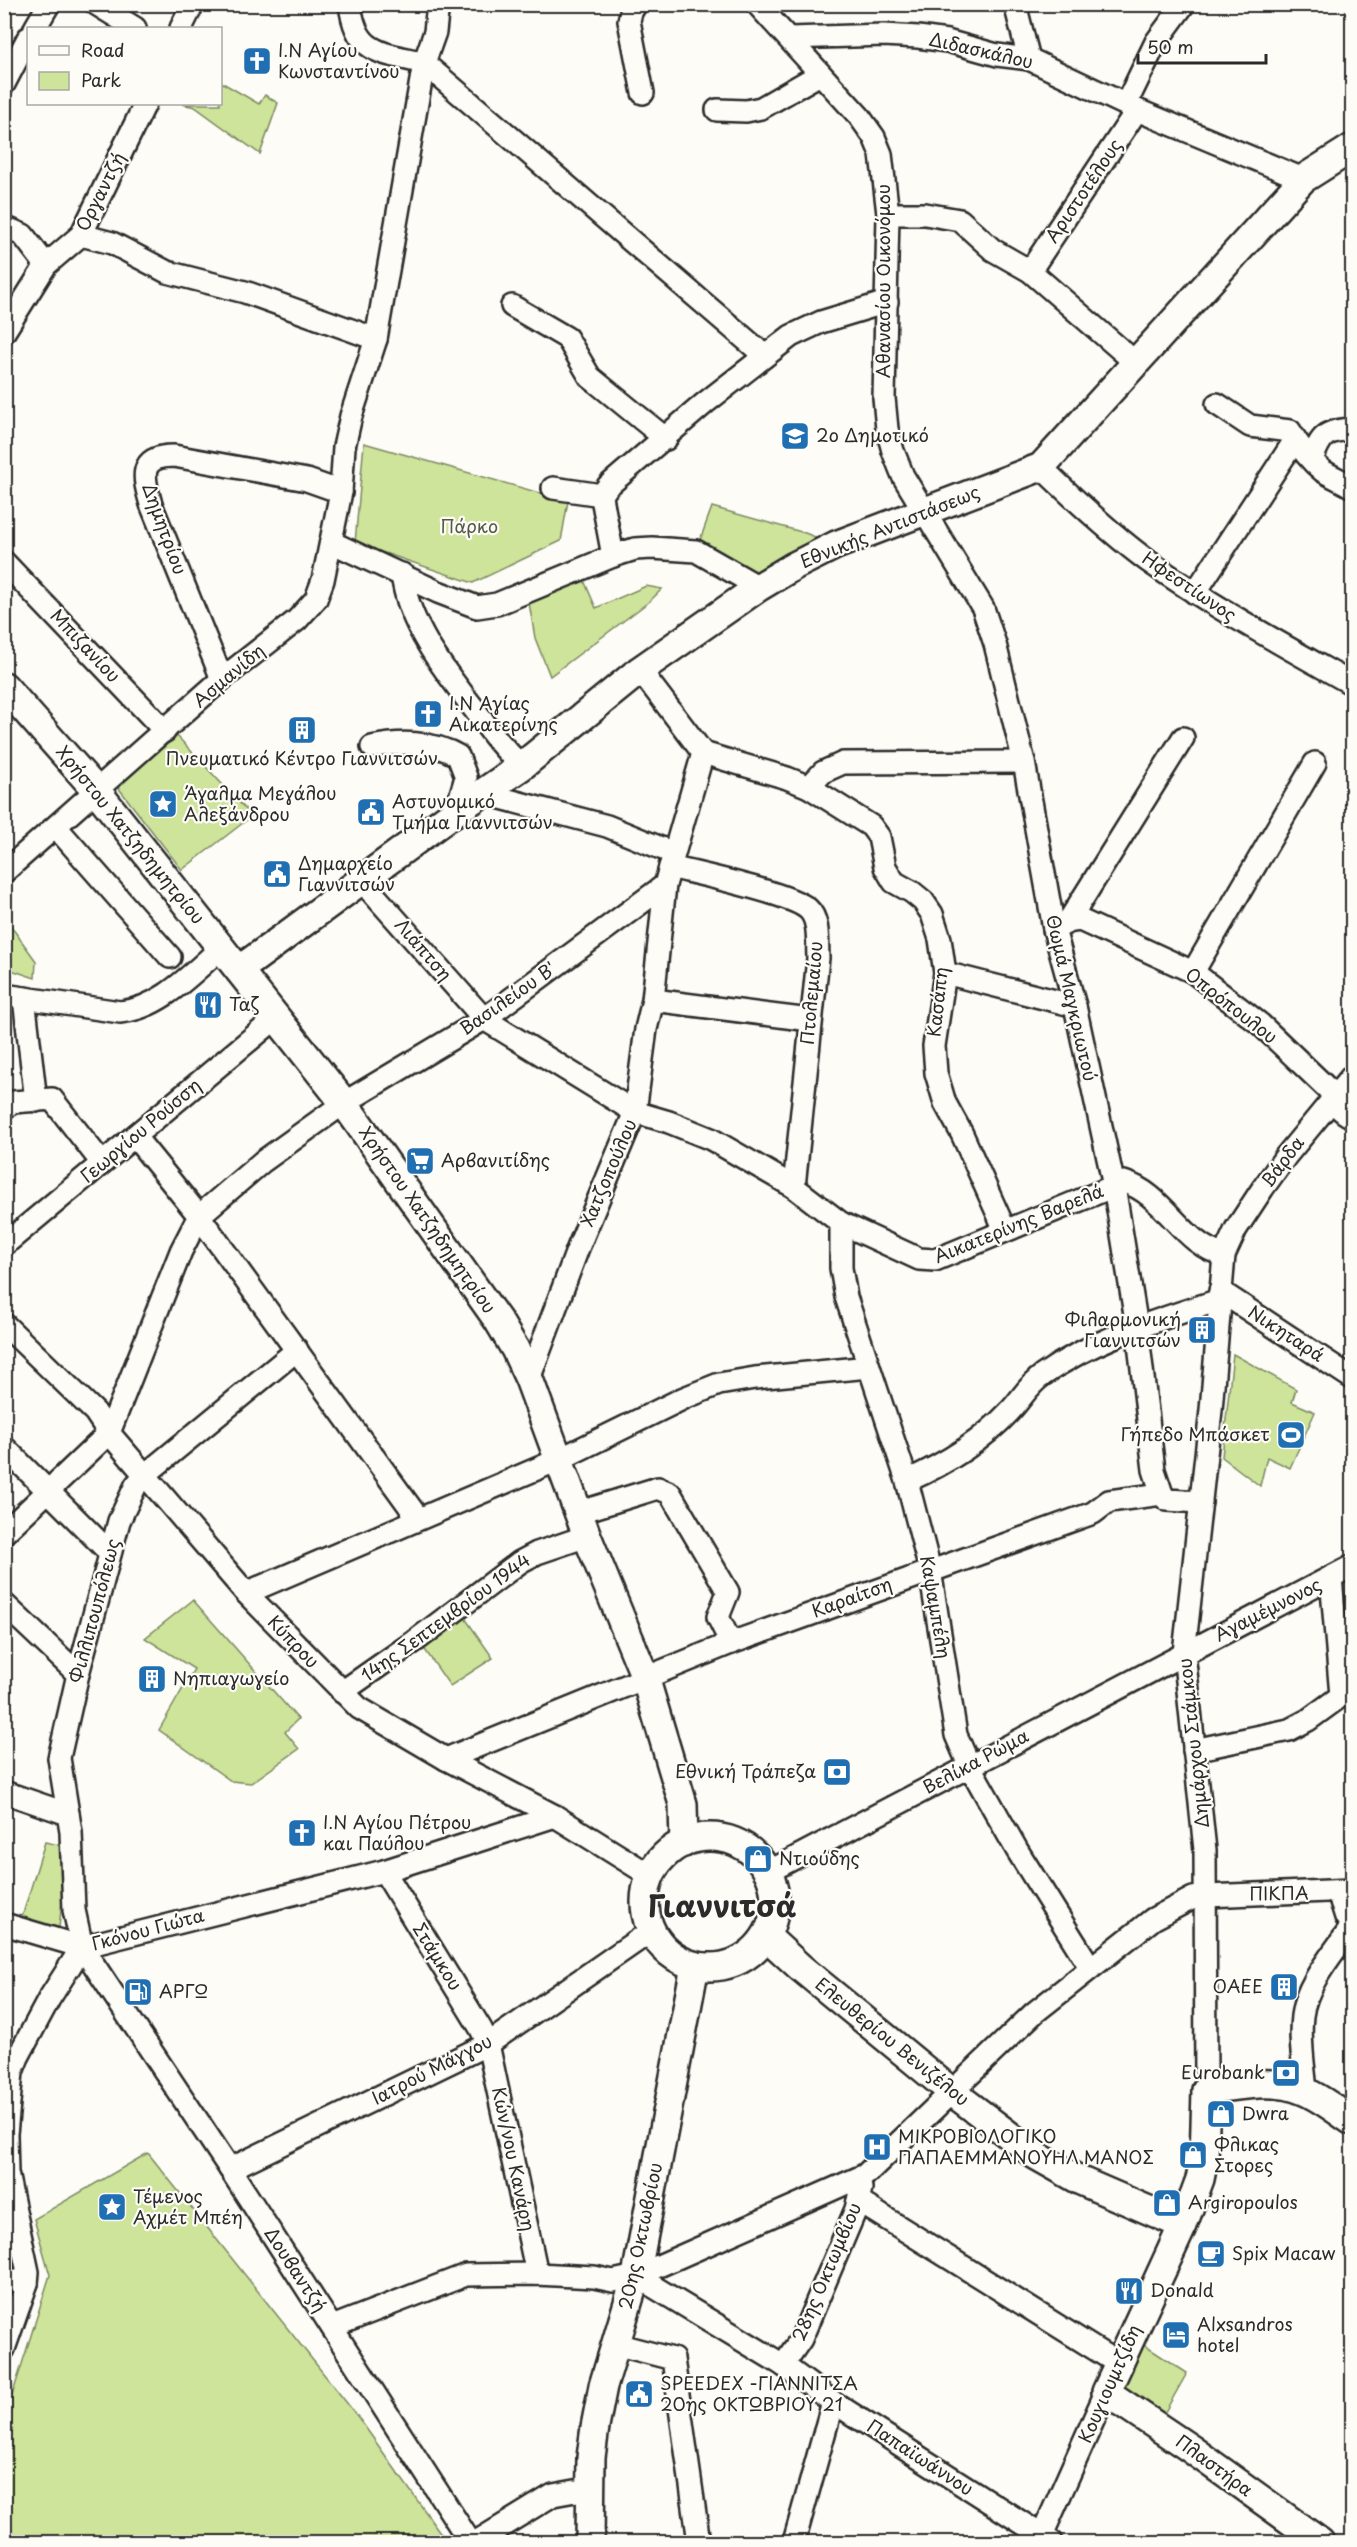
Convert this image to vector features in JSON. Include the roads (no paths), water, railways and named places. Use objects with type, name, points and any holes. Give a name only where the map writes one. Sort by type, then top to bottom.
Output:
[{"type":"main road","name":"Εθνικής Αντιστάσεως","points":[[239,970],[456,811],[522,766],[640,670],[759,587],[836,545],[1041,468],[1303,179],[1353,148]]},
{"type":"main road","name":"Χρήστου Χατζηδημητρίου","points":[[4,686],[96,790],[344,1103],[499,1322],[515,1349],[529,1379],[583,1524],[645,1677],[683,1804],[684,1843]]},
{"type":"main road","points":[[697,1838],[726,1839],[752,1852],[768,1872],[774,1888],[775,1904],[772,1921],[766,1936],[755,1949],[735,1962],[711,1968],[695,1966],[674,1957],[665,1950],[651,1930],[645,1903],[651,1876],[665,1855],[684,1843],[697,1838]]},
{"type":"main road","name":"Ελευθερίου Βενιζέλου","points":[[766,1936],[801,1968],[952,2092],[1035,2155],[1081,2181],[1182,2225]]},
{"type":"main road","name":"20ης Οκτωβρίου","points":[[590,2542],[591,2457],[595,2427],[603,2386],[636,2276],[695,1966]]},
{"type":"main road","points":[[1206,2090],[1276,2084],[1306,2091],[1353,2121]]},
{"type":"main road","name":"Κουγιουμτζίδη","points":[[1106,2392],[1182,2225],[1200,2179],[1204,2160],[1206,2090]]},
{"type":"main road","name":"Πλαστήρα","points":[[1106,2392],[1191,2449],[1315,2541]]},
{"type":"street","points":[[36,27],[49,4]]},
{"type":"street","points":[[96,4],[133,27]]},
{"type":"street","points":[[182,27],[193,4]]},
{"type":"street","points":[[350,4],[353,26],[362,42],[382,52],[424,63],[765,356]]},
{"type":"street","name":"Ασμανίδη","points":[[4,873],[222,680],[309,609],[316,599],[323,580],[341,492],[348,426],[362,375],[376,339],[424,63],[435,32],[438,4]]},
{"type":"street","points":[[636,4],[629,21],[643,93]]},
{"type":"street","points":[[757,4],[790,38]]},
{"type":"street","points":[[1015,4],[1029,59]]},
{"type":"street","name":"Αριστοτέλους","points":[[1030,271],[1132,107],[1156,42],[1184,4]]},
{"type":"street","name":"Διδασκάλου","points":[[790,38],[884,35],[918,37],[947,41],[997,55],[1029,59],[1132,107],[1303,179]]},
{"type":"street","name":"Αθανασίου Οικονόμου","points":[[790,38],[819,74],[859,116],[874,137],[882,163],[888,214],[884,398],[887,429],[903,476],[923,512]]},
{"type":"street","points":[[4,84],[27,40]]},
{"type":"street","points":[[717,110],[746,111],[761,108],[819,74]]},
{"type":"street","name":"Οργαντζή","points":[[4,332],[46,265],[81,236],[145,105]]},
{"type":"street","points":[[888,214],[925,214],[960,220],[993,250],[1030,271],[1136,363]]},
{"type":"street","points":[[4,227],[23,235],[46,265]]},
{"type":"street","points":[[81,236],[112,243],[167,272],[245,292],[376,339]]},
{"type":"street","points":[[613,556],[602,495],[608,486],[705,403],[791,336],[821,322],[887,302]]},
{"type":"street","points":[[512,306],[567,338],[590,377],[666,438]]},
{"type":"street","points":[[1217,404],[1250,426],[1290,430],[1323,471],[1353,487]]},
{"type":"street","points":[[1312,460],[1324,436],[1334,430],[1353,429]]},
{"type":"street","points":[[1195,592],[1296,440]]},
{"type":"street","name":"Δημητρίου","points":[[222,680],[151,504],[145,484],[147,465],[155,458],[174,456],[307,480],[341,492]]},
{"type":"street","name":"Ηφεστίωνος","points":[[1041,468],[1090,514],[1136,551],[1195,592],[1252,628],[1353,684]]},
{"type":"street","points":[[553,488],[602,495]]},
{"type":"street","name":"Θωμά Μαγκριωτού","points":[[923,512],[983,608],[995,644],[1024,762],[1061,926],[1075,1006],[1114,1186],[1137,1327],[1154,1470],[1164,1497]]},
{"type":"street","points":[[331,543],[438,592],[477,607],[497,604],[635,549],[696,551],[759,587]]},
{"type":"street","name":"Μπιζανίου","points":[[4,562],[165,731]]},
{"type":"street","points":[[402,574],[404,591],[410,607],[440,664],[501,748],[522,766]]},
{"type":"street","points":[[640,670],[703,753],[669,868]]},
{"type":"street","points":[[1061,926],[1183,738]]},
{"type":"street","points":[[372,747],[397,742],[444,750],[458,756],[466,777],[456,811]]},
{"type":"street","name":"Κασάπη","points":[[703,753],[787,778],[808,787],[877,831],[885,867],[894,882],[912,892],[932,914],[938,931],[945,973],[934,1046],[936,1073],[945,1103],[962,1134],[1005,1230]]},
{"type":"street","points":[[808,787],[823,772],[843,763],[1024,762]]},
{"type":"street","points":[[1194,972],[1315,763]]},
{"type":"street","name":"Πτολεμαίου","points":[[482,793],[607,826],[669,868],[788,898],[808,909],[817,931],[818,958],[794,1187]]},
{"type":"street","points":[[56,827],[170,957]]},
{"type":"street","name":"Χατζοπούλου","points":[[529,1379],[578,1248],[634,1112],[646,1029],[653,1000],[669,868]]},
{"type":"street","name":"Βασιλείου Β'","points":[[200,1216],[262,1162],[344,1103],[484,1019],[669,868]]},
{"type":"street","name":"Λιάπτση","points":[[362,881],[484,1019]]},
{"type":"street","name":"Οπρόπουλου","points":[[1061,926],[1080,920],[1194,972],[1260,1024],[1329,1090],[1332,1099],[1344,1114],[1353,1117]]},
{"type":"street","points":[[36,1101],[14,996],[120,1012],[136,1011],[155,1002],[221,948]]},
{"type":"street","points":[[945,973],[1075,1006]]},
{"type":"street","points":[[653,1000],[810,1020]]},
{"type":"street","name":"Γεωργίου Ρούσση","points":[[4,1245],[276,1018]]},
{"type":"street","name":"Αικατερίνης Βαρελά","points":[[484,1019],[634,1112],[669,1122],[711,1139],[794,1187],[841,1223],[919,1259],[929,1261],[1114,1186]]},
{"type":"street","name":"Βάρδα","points":[[1224,1254],[1236,1229],[1263,1188],[1332,1099],[1353,1076]]},
{"type":"street","points":[[4,1108],[13,1102],[52,1099],[102,1163]]},
{"type":"street","points":[[135,1137],[200,1216],[418,1518]]},
{"type":"street","points":[[1114,1186],[1124,1182],[1135,1186],[1203,1248],[1224,1254]]},
{"type":"street","points":[[4,1533],[109,1433],[181,1251],[200,1216]]},
{"type":"street","name":"Καψαμπέλη","points":[[841,1223],[841,1268],[846,1297],[907,1481],[930,1570],[956,1735],[969,1765],[1017,1850],[1090,1968]]},
{"type":"street","name":"Δημάρχου Στάμκου","points":[[1206,2090],[1205,1850],[1184,1653],[1211,1410],[1224,1254]]},
{"type":"street","points":[[907,1481],[939,1467],[972,1445],[1010,1411],[1034,1382],[1068,1359],[1137,1327],[1219,1300],[1220,1292]]},
{"type":"street","name":"Νικηταρά","points":[[1220,1292],[1353,1378]]},
{"type":"street","name":"Κύπρου","points":[[4,1324],[96,1412],[109,1433],[246,1593],[342,1692],[375,1719],[555,1816],[651,1876]]},
{"type":"street","name":"Φιλλιπουπόλεως","points":[[82,1947],[74,1911],[71,1832],[59,1758],[78,1674],[125,1506],[136,1485],[146,1474],[297,1350]]},
{"type":"street","points":[[246,1593],[560,1459],[684,1398],[719,1384],[869,1366]]},
{"type":"street","points":[[4,1447],[110,1553]]},
{"type":"street","name":"14ης Σεπτεμβρίου 1944","points":[[342,1692],[415,1641],[520,1562],[583,1524],[658,1488],[670,1493],[729,1592],[718,1617],[731,1643]]},
{"type":"street","name":"Καραίτση","points":[[446,1759],[731,1643],[1093,1513],[1109,1501],[1164,1497],[1201,1502]]},
{"type":"street","name":"Αγαμέμνονος","points":[[1184,1653],[1353,1566]]},
{"type":"street","points":[[1194,1750],[1289,1730],[1347,1695],[1330,1577]]},
{"type":"street","points":[[4,1604],[78,1674]]},
{"type":"street","name":"Βελίκα Ρώμα","points":[[768,1872],[1184,1653]]},
{"type":"street","points":[[4,1792],[68,1814]]},
{"type":"street","name":"Γκόνου Γιώτα","points":[[4,2349],[27,2283],[26,2261],[6,2173],[8,2072],[49,1999],[82,1947],[384,1871],[555,1816]]},
{"type":"street","name":"Στάμκου","points":[[384,1871],[471,2012],[488,2044]]},
{"type":"street","points":[[1306,2091],[1301,2034],[1306,2001],[1312,1986],[1353,1926],[1347,1917],[1345,1891]]},
{"type":"street","name":"ΠΙΚΠΑ","points":[[865,2175],[1027,2019],[1153,1919],[1193,1898],[1206,1896],[1345,1891]]},
{"type":"street","points":[[4,1924],[82,1947]]},
{"type":"street","name":"Ιατρού Μάγγου","points":[[230,2169],[488,2044],[651,1930]]},
{"type":"street","name":"Δουβαντζή","points":[[82,1947],[230,2169],[470,2542]]},
{"type":"street","name":"Κών/νου Κανάρη","points":[[488,2044],[537,2274]]},
{"type":"street","points":[[332,2327],[466,2275],[537,2274],[594,2277],[613,2281],[636,2276],[865,2175]]},
{"type":"street","name":"28ης Οκτωμβίου","points":[[783,2365],[801,2339],[858,2201],[865,2175]]},
{"type":"street","points":[[858,2201],[1119,2364]]},
{"type":"street","name":"Παπαϊωάννου","points":[[636,2276],[783,2365],[833,2402],[1044,2540]]},
{"type":"street","points":[[4,2278],[27,2283]]},
{"type":"street","points":[[615,2344],[673,2359],[699,2542]]},
{"type":"street","name":"Κουγιουμτζίδη","points":[[1044,2540],[1106,2392]]},
{"type":"street","points":[[794,2542],[833,2402]]},
{"type":"street","points":[[476,2542],[553,2495],[575,2491],[590,2496]]},
{"type":"place","name":"Ι.Ν Αγίου Κωνσταντίνου","points":[[257,61]]},
{"type":"place","name":"2ο Δημοτικό","points":[[795,436]]},
{"type":"place","name":"Ι.Ν Αγίας Αικατερίνης","points":[[428,714]]},
{"type":"place","name":"Πνευματικό Κέντρο Γιαννιτσών","points":[[302,730]]},
{"type":"place","name":"Άγαλμα Μεγάλου Αλεξάνδρου","points":[[163,804]]},
{"type":"place","name":"Αστυνομικό Τμήμα Γιαννιτσών","points":[[371,812]]},
{"type":"place","name":"Δημαρχείο Γιαννιτσών","points":[[277,874]]},
{"type":"place","name":"Ταζ","points":[[208,1005]]},
{"type":"place","name":"Αρβανιτίδης","points":[[420,1161]]},
{"type":"place","name":"Φιλαρμονική Γιαννιτσών","points":[[1202,1330]]},
{"type":"place","name":"Γήπεδο Μπάσκετ","points":[[1291,1435]]},
{"type":"place","name":"Νηπιαγωγείο","points":[[152,1679]]},
{"type":"place","name":"Εθνική Τράπεζα","points":[[837,1772]]},
{"type":"place","name":"Ι.Ν Αγίου Πέτρου και Παύλου","points":[[302,1833]]},
{"type":"place","name":"Ντιούδης","points":[[758,1859]]},
{"type":"place","name":"ΟΑΕΕ","points":[[1284,1987]]},
{"type":"place","name":"ΑΡΓΩ","points":[[138,1992]]},
{"type":"place","name":"Eurobank","points":[[1286,2073]]},
{"type":"place","name":"Dwra","points":[[1221,2114]]},
{"type":"place","name":"ΜΙΚΡΟΒΙΟΛΟΓΙΚΟ ΠΑΠΑΕΜΜΑΝΟΥΗΛ ΜΑΝΟΣ","points":[[877,2147]]},
{"type":"place","name":"Φλικας Στορες","points":[[1193,2155]]},
{"type":"place","name":"Argiropoulos","points":[[1167,2203]]},
{"type":"place","name":"Τέμενος Αχμέτ Μπέη","points":[[112,2207]]},
{"type":"place","name":"Spix Macaw","points":[[1211,2254]]},
{"type":"place","name":"Donald","points":[[1129,2291]]},
{"type":"place","name":"Alxsandros hotel","points":[[1176,2335]]},
{"type":"place","name":"SPEEDEX -ΓΙΑΝΝΙΤΣΑ 20ης ΟΚΤΩΒΡΙΟΥ 21","points":[[639,2394]]},
{"type":"district","name":"Γιαννιτσά","points":[[722,1907]]},
{"type":"park label","name":"Πάρκο","points":[[469,527]]}]
